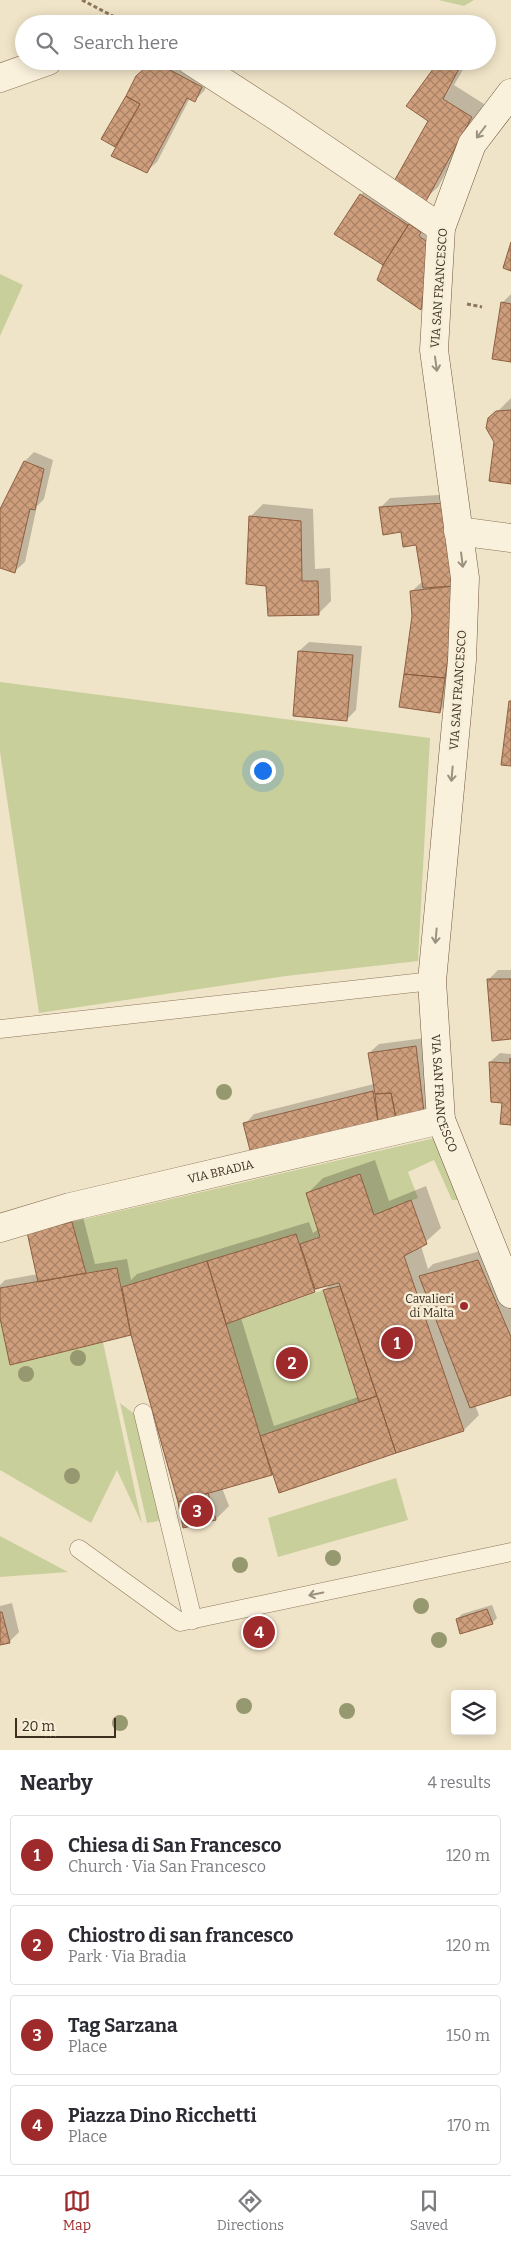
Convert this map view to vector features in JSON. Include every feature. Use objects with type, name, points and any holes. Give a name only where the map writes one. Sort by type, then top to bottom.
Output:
[{"type":"street","points":[[0,78],[23,70]]},
{"type":"street","points":[[205,70],[441,228]]},
{"type":"street","name":"VIA SAN FRANCESCO","points":[[511,93],[472,144],[441,228],[434,350],[464,578],[462,660],[432,981],[441,1120],[511,1294]]},
{"type":"street","points":[[458,530],[511,538]]},
{"type":"street","name":"VIA BRADIA","points":[[0,1228],[70,1207],[441,1120]]},
{"type":"lane","points":[[0,1029],[432,981]]},
{"type":"lane","points":[[143,1413],[187,1621]]},
{"type":"lane","points":[[79,1549],[187,1621],[511,1552]]},
{"type":"path","points":[[82,0],[111,15]]},
{"type":"green space","points":[[439,0],[474,0],[464,6]]},
{"type":"green space","points":[[0,274],[23,285],[0,336]]},
{"type":"green space","points":[[0,682],[430,738],[418,961],[286,976],[39,1013],[0,752]]},
{"type":"green space","points":[[439,1137],[464,1200],[452,1200],[434,1160],[408,1172],[418,1198],[300,1244],[296,1234],[122,1287],[117,1268],[86,1273],[72,1222]]},
{"type":"green space","points":[[323,1290],[359,1402],[260,1436],[226,1324]]},
{"type":"green space","points":[[0,1318],[103,1342],[142,1524],[117,1470],[91,1523],[0,1470]]},
{"type":"green space","points":[[120,1403],[137,1416],[164,1520],[147,1523]]},
{"type":"green space","points":[[396,1478],[408,1520],[278,1557],[268,1518]]},
{"type":"green space","points":[[0,1536],[68,1572],[0,1577]]},
{"type":"building","points":[[143,70],[170,70],[202,87],[195,102],[187,98],[147,173],[111,156],[140,104],[126,96],[136,76]]},
{"type":"building","points":[[432,70],[458,70],[443,99],[472,117],[426,201],[392,185],[428,121],[406,106]]},
{"type":"building","points":[[126,96],[140,104],[115,147],[101,139]]},
{"type":"building","points":[[360,194],[408,225],[383,265],[334,234]]},
{"type":"building","points":[[409,224],[421,232],[419,236],[430,244],[426,250],[430,253],[421,310],[377,280],[383,265]]},
{"type":"building","points":[[511,242],[511,271],[503,268]]},
{"type":"building","points":[[501,302],[511,304],[511,362],[492,359]]},
{"type":"building","points":[[511,410],[511,484],[489,481],[494,442],[486,428],[488,418],[496,411]]},
{"type":"building","points":[[24,461],[44,469],[35,510],[30,509],[15,573],[0,568],[0,509]]},
{"type":"building","points":[[445,503],[453,586],[423,588],[416,545],[403,547],[401,532],[383,535],[379,507]]},
{"type":"building","points":[[249,516],[301,521],[302,581],[318,581],[319,615],[268,616],[266,586],[246,584]]},
{"type":"building","points":[[453,586],[454,620],[445,678],[404,674],[412,616],[410,591]]},
{"type":"building","points":[[298,651],[353,655],[347,721],[293,716]]},
{"type":"building","points":[[404,674],[445,678],[440,713],[399,707]]},
{"type":"building","points":[[509,701],[511,701],[511,766],[501,765]]},
{"type":"building","points":[[487,979],[511,979],[511,1039],[492,1041]]},
{"type":"building","points":[[416,1046],[424,1112],[396,1118],[391,1093],[375,1094],[368,1053]]},
{"type":"building","points":[[510,1058],[511,1125],[500,1124],[502,1103],[491,1102],[489,1062],[510,1063]]},
{"type":"building","points":[[373,1091],[378,1122],[251,1154],[243,1123]]},
{"type":"building","points":[[391,1093],[396,1118],[378,1122],[375,1094]]},
{"type":"building","points":[[360,1174],[374,1215],[411,1200],[427,1244],[404,1256],[464,1431],[396,1453],[339,1283],[315,1289],[300,1244],[320,1237],[306,1193]]},
{"type":"building","points":[[72,1222],[86,1273],[38,1282],[27,1232]]},
{"type":"building","points":[[296,1234],[315,1292],[226,1324],[207,1261]]},
{"type":"building","name":"Cavalieri di Malta","points":[[478,1260],[511,1337],[511,1395],[470,1408],[419,1276]]},
{"type":"building","points":[[207,1261],[272,1475],[178,1502],[131,1335],[122,1287]]},
{"type":"building","points":[[117,1268],[131,1335],[10,1365],[0,1318],[0,1288]]},
{"type":"building","points":[[340,1286],[377,1396],[359,1402],[323,1290]]},
{"type":"building","points":[[377,1396],[396,1453],[279,1493],[260,1436]]},
{"type":"building","points":[[208,1493],[216,1520],[183,1528],[178,1502]]},
{"type":"building","points":[[487,1609],[493,1624],[460,1634],[456,1619]]},
{"type":"building","points":[[0,1612],[2,1612],[10,1643],[0,1645]]},
{"type":"place","name":"Cavalieri di Malta","points":[[464,1306]]},
{"type":"place","name":"Chiesa di San Francesco","points":[[397,1343]]},
{"type":"place","name":"Chiostro di san francesco","points":[[292,1363]]},
{"type":"place","name":"Tag Sarzana","points":[[197,1511]]},
{"type":"place","name":"Piazza Dino Ricchetti","points":[[259,1632]]}]
